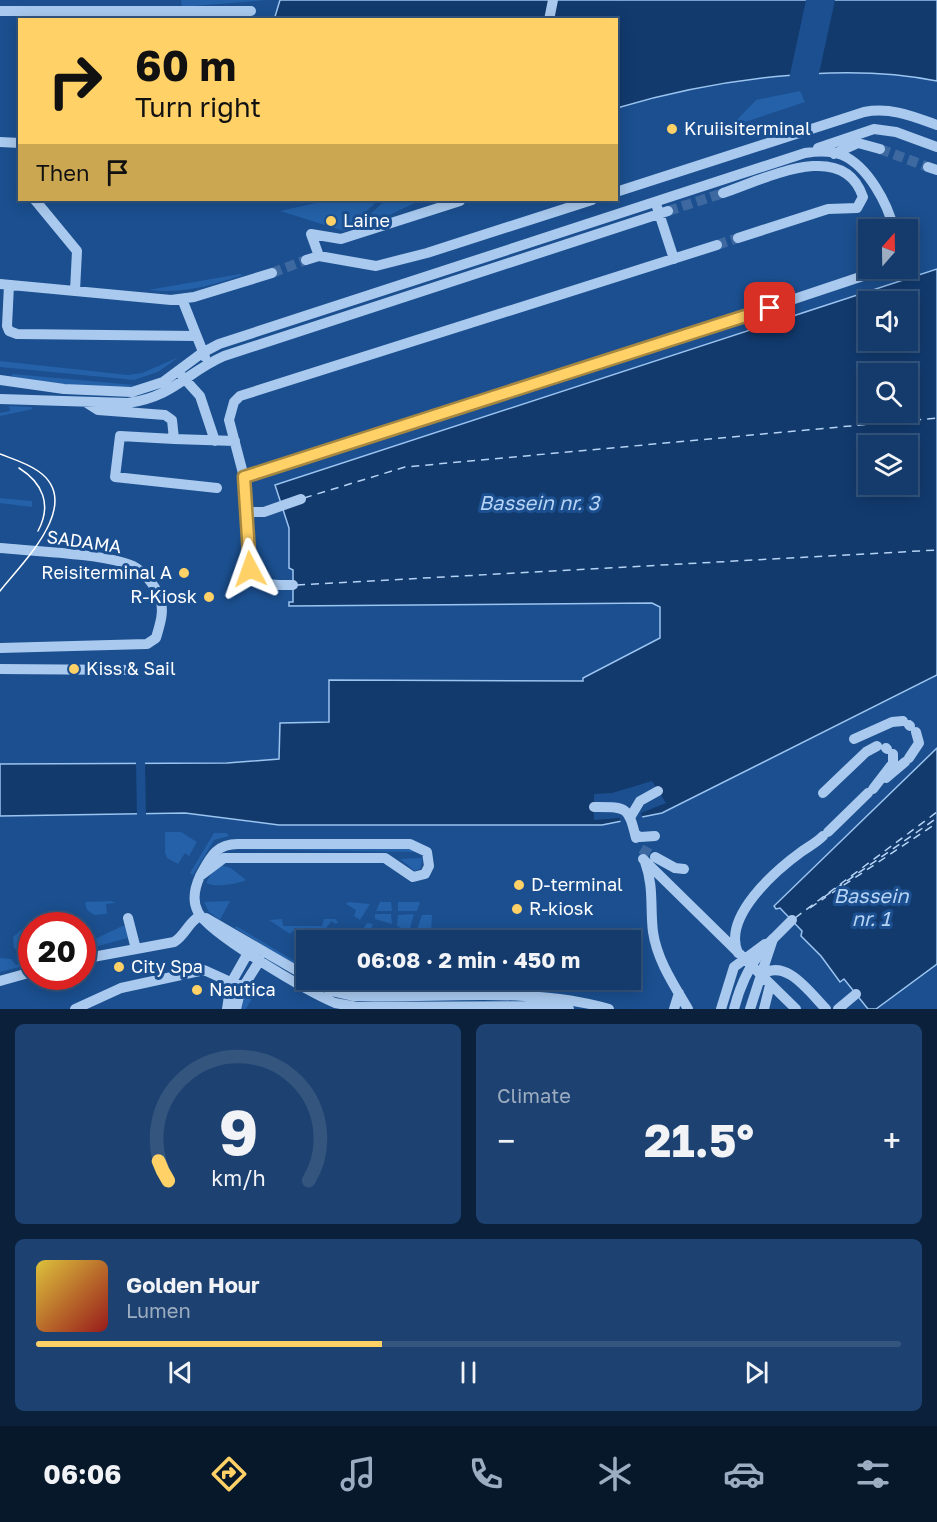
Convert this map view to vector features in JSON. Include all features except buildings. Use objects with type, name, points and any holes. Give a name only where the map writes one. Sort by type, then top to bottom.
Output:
[{"type":"street","points":[[549,18],[553,0]]},
{"type":"street","points":[[0,11],[251,11]]},
{"type":"street","points":[[618,191],[864,112],[880,109],[899,111],[937,125]]},
{"type":"street","points":[[0,399],[128,403],[148,400],[186,380],[219,344],[874,129],[896,132],[937,147]]},
{"type":"street","points":[[0,142],[18,143]]},
{"type":"street","points":[[723,193],[809,165],[858,143],[880,149]]},
{"type":"street","points":[[805,153],[835,153],[849,159],[866,176],[887,207],[891,219]]},
{"type":"street","points":[[738,238],[828,209],[857,208],[863,197],[860,188],[842,170],[827,165],[809,165]]},
{"type":"street","points":[[36,201],[77,251],[75,291]]},
{"type":"street","points":[[319,256],[311,234],[340,239],[460,201]]},
{"type":"street","points":[[306,260],[319,256],[376,266],[427,253],[589,201]]},
{"type":"street","points":[[656,201],[663,213],[674,259]]},
{"type":"street","points":[[0,380],[118,393],[153,386],[205,358],[663,213]]},
{"type":"street","points":[[293,585],[274,585],[255,578],[250,569],[244,477],[229,420],[234,402],[247,392],[717,246]]},
{"type":"street","points":[[196,336],[17,334],[9,331],[7,326],[5,284],[182,299],[272,273]]},
{"type":"street","points":[[244,477],[490,400],[858,278]]},
{"type":"street","points":[[182,299],[205,358]]},
{"type":"street","points":[[178,372],[200,396],[215,441]]},
{"type":"street","points":[[84,402],[98,410],[165,415],[172,420],[174,440]]},
{"type":"street","points":[[217,488],[116,477],[120,436],[234,441]]},
{"type":"street","points":[[246,512],[264,512],[301,499]]},
{"type":"street","name":"SADAMA","points":[[0,548],[120,562],[144,574],[161,600],[162,610],[156,638],[151,643],[0,648]]},
{"type":"street","points":[[0,648],[116,645]]},
{"type":"street","points":[[0,669],[132,670]]},
{"type":"street","points":[[741,956],[735,933],[747,903],[799,853],[826,834],[873,788],[907,760],[919,743],[910,726],[892,722],[854,739]]},
{"type":"street","points":[[823,794],[866,752],[886,749],[893,763],[873,788]]},
{"type":"street","points":[[658,791],[640,801],[632,816],[651,883],[654,938],[662,960],[688,1009]]},
{"type":"street","points":[[594,807],[620,808],[632,816]]},
{"type":"street","points":[[655,836],[640,837],[639,845],[741,956],[796,1009]]},
{"type":"street","points":[[200,876],[224,858],[385,858],[413,877],[427,872],[429,858],[425,850],[410,844],[230,844],[217,849],[200,876],[195,896],[200,916],[217,933],[248,953],[318,995],[343,1005],[569,1009]]},
{"type":"street","points":[[655,857],[676,868],[684,869]]},
{"type":"street","points":[[200,916],[260,948],[296,971]]},
{"type":"street","points":[[96,956],[174,942],[183,934],[193,919],[200,916]]},
{"type":"street","points":[[128,918],[136,949]]},
{"type":"street","points":[[721,1009],[730,975],[741,956],[773,939],[792,920],[754,960],[742,982],[734,1009]]},
{"type":"street","points":[[750,1009],[773,939]]},
{"type":"street","points":[[227,1009],[231,983],[248,953],[260,948]]},
{"type":"street","points":[[236,1009],[244,985],[260,960],[260,948]]},
{"type":"street","points":[[75,1009],[121,988],[204,970],[231,983],[244,985]]},
{"type":"street","points":[[760,975],[771,971],[788,973],[826,1009]]},
{"type":"street","points":[[282,972],[296,975]]},
{"type":"street","points":[[0,981],[18,976]]},
{"type":"street","points":[[764,1009],[770,985]]},
{"type":"street","points":[[332,990],[354,996],[533,997],[566,1000],[609,1009]]},
{"type":"street","points":[[674,1009],[679,993]]},
{"type":"street","points":[[840,1007],[856,994]]},
{"type":"street","points":[[520,1007],[533,997]]},
{"type":"shaded area","points":[[181,0],[267,0],[182,7]]},
{"type":"shaded area","points":[[800,91],[805,102],[730,127],[756,100]]},
{"type":"shaded area","points":[[325,201],[378,201],[344,231],[280,211]]},
{"type":"shaded area","points":[[384,201],[419,201],[350,234]]},
{"type":"shaded area","points":[[243,275],[196,288],[173,291],[148,290]]},
{"type":"shaded area","points":[[179,357],[158,372],[134,380],[0,367],[0,361],[128,375],[142,373]]},
{"type":"shaded area","points":[[13,374],[136,385],[109,387],[74,385],[11,376]]},
{"type":"shaded area","points":[[9,406],[33,409],[0,416],[0,413],[10,411]]},
{"type":"shaded area","points":[[0,498],[32,501],[32,507],[0,503]]},
{"type":"shaded area","points":[[165,832],[181,832],[197,842],[189,856],[185,853],[178,864],[167,858]]},
{"type":"shaded area","points":[[214,833],[227,833],[229,836],[214,840],[193,875],[190,873]]},
{"type":"shaded area","points":[[405,848],[418,852],[225,849]]},
{"type":"shaded area","points":[[422,858],[421,868],[415,871],[400,859]]},
{"type":"shaded area","points":[[220,865],[231,868],[246,880],[226,885],[206,883],[214,868]]},
{"type":"shaded area","points":[[111,901],[116,903],[106,904],[107,914],[96,915],[96,912],[87,910],[85,902]]},
{"type":"shaded area","points":[[230,901],[220,920],[209,912],[204,902]]},
{"type":"shaded area","points":[[348,902],[370,904],[360,920],[354,916],[356,910],[346,904]]},
{"type":"shaded area","points":[[380,902],[391,902],[392,911],[376,911]]},
{"type":"shaded area","points":[[398,902],[420,903],[417,911],[398,911]]},
{"type":"shaded area","points":[[375,914],[391,914],[392,924],[375,919]]},
{"type":"shaded area","points":[[414,914],[410,930],[397,926],[398,915]]},
{"type":"shaded area","points":[[422,915],[432,915],[431,930],[417,930]]},
{"type":"shaded area","points":[[282,919],[283,926],[322,926],[324,919],[335,919],[338,922],[336,924],[331,921],[325,930],[295,929],[290,934],[269,920]]},
{"type":"shaded area","points":[[367,923],[373,924],[371,930],[362,930]]},
{"type":"shaded area","points":[[122,926],[125,926],[128,938],[96,947],[96,939]]},
{"type":"shaded area","points":[[236,926],[296,962],[296,965],[235,928]]},
{"type":"shaded area","points":[[18,933],[17,950],[14,948],[13,937]]},
{"type":"shaded area","points":[[0,958],[11,959],[18,964],[18,967],[0,972]]},
{"type":"shaded area","points":[[251,981],[258,988],[246,1009],[239,1009]]},
{"type":"water","points":[[280,0],[937,0],[937,81],[900,75],[860,73],[776,76],[693,89],[618,108],[618,18],[275,18]]},
{"type":"water","name":"Bassein nr. 3","points":[[937,269],[937,675],[662,813],[602,825],[279,825],[185,813],[0,816],[0,764],[227,763],[279,759],[280,723],[329,722],[329,680],[583,681],[583,678],[660,638],[660,607],[652,603],[289,606],[289,602],[293,602],[293,570],[289,568],[289,528],[275,485],[858,295],[858,351],[918,351],[918,291],[870,291],[906,279],[918,279],[918,275]]},
{"type":"water","name":"Bassein nr. 1","points":[[937,748],[937,964],[876,1009],[868,1009],[844,979],[840,982],[821,956],[801,936],[802,931],[780,908],[776,909],[774,906]]},
{"type":"pier","points":[[806,0],[835,0],[818,78],[789,79]]},
{"type":"pier","points":[[145,760],[146,817],[137,817],[136,761]]},
{"type":"pier","points":[[652,781],[666,803],[641,813],[643,819],[621,824],[620,818],[594,820],[594,794],[612,793]]},
{"type":"ferry route","points":[[304,498],[405,467],[937,418]]},
{"type":"ferry route","points":[[297,585],[937,550]]},
{"type":"ferry route","points":[[795,918],[937,812]]},
{"type":"ferry route","points":[[824,897],[937,818]]},
{"type":"ferry route","points":[[832,893],[937,823]]},
{"type":"ferry route","points":[[810,908],[826,897]]},
{"type":"tunnel","points":[[880,149],[928,167]]},
{"type":"tunnel","points":[[668,211],[723,193]]},
{"type":"tunnel","points":[[717,245],[738,238]]},
{"type":"tunnel","points":[[272,273],[306,260]]},
{"type":"tunnel","points":[[641,849],[655,857]]},
{"type":"tram line","points":[[0,454],[25,463],[38,471],[51,484],[55,499],[52,516],[45,532],[0,591]]},
{"type":"tram line","points":[[19,468],[34,481],[43,495],[44,512],[38,531]]},
{"type":"place","name":"Kruiisiterminal","points":[[672,129]]},
{"type":"place","name":"Laine","points":[[331,221]]},
{"type":"place","name":"Reisiterminal A","points":[[184,573]]},
{"type":"place","name":"R-Kiosk","points":[[209,597]]},
{"type":"place","name":"Kiss & Sail","points":[[74,669]]},
{"type":"place","name":"D-terminal","points":[[519,885]]},
{"type":"place","name":"R-kiosk","points":[[517,909]]},
{"type":"place","name":"City Spa","points":[[119,967]]},
{"type":"place","name":"Nautica","points":[[197,990]]},
{"type":"route","points":[[250,569],[244,477],[401,429],[770,308]]}]
